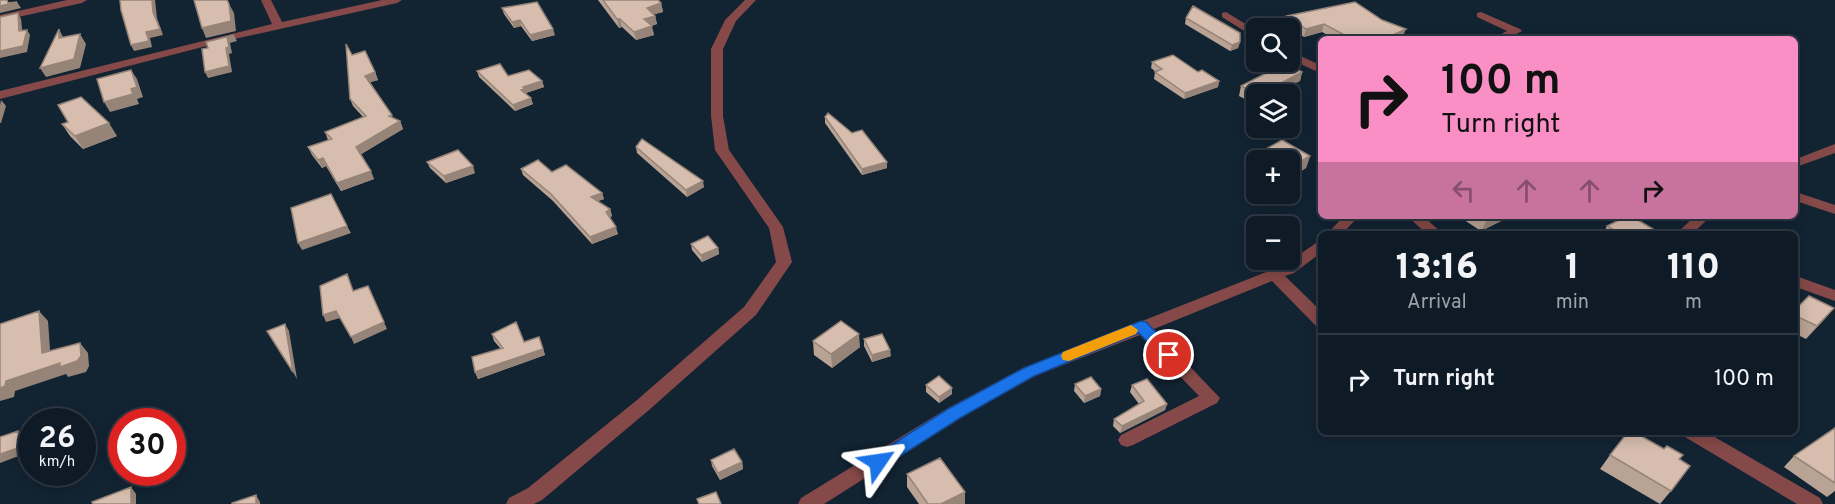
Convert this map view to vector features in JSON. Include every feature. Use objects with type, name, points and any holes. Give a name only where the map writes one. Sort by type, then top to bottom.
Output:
[{"type":"street","points":[[0,18],[82,0]]},
{"type":"street","points":[[266,0],[278,26]]},
{"type":"street","points":[[0,95],[278,26],[397,0]]},
{"type":"street","points":[[516,504],[535,494],[643,405],[750,311],[784,262],[776,227],[722,150],[717,116],[717,49],[731,20],[751,0]]},
{"type":"street","points":[[1226,15],[1246,29]]},
{"type":"street","points":[[1480,15],[1516,31],[1505,36]]},
{"type":"street","points":[[1300,59],[1318,69]]},
{"type":"street","points":[[1798,162],[1835,148]]},
{"type":"street","points":[[1798,197],[1835,210]]},
{"type":"street","points":[[1337,231],[1349,219]]},
{"type":"street","points":[[1418,219],[1433,231]]},
{"type":"street","points":[[1686,231],[1700,219]]},
{"type":"street","points":[[808,504],[954,413],[1029,372],[1289,269],[1318,247]]},
{"type":"street","points":[[1274,274],[1318,318]]},
{"type":"street","points":[[1798,282],[1835,296]]},
{"type":"street","points":[[1127,440],[1211,398],[1141,326]]},
{"type":"street","points":[[1696,435],[1813,504]]},
{"type":"building","points":[[0,0],[7,0],[8,3],[17,2],[0,6]]},
{"type":"building","points":[[120,0],[152,0],[153,12],[160,29],[146,32],[149,41],[131,45]]},
{"type":"building","points":[[194,0],[227,0],[231,21],[202,28]]},
{"type":"building","points":[[603,0],[658,0],[661,3],[647,8],[655,16],[644,19],[652,26],[634,32],[620,19],[617,19]]},
{"type":"building","points":[[537,2],[553,29],[530,35],[520,20],[512,22],[502,8]]},
{"type":"building","points":[[1355,2],[1382,20],[1406,29],[1393,35],[1395,36],[1346,36],[1324,24],[1306,29],[1300,25],[1300,18],[1287,16]]},
{"type":"building","points":[[1193,6],[1240,33],[1240,42],[1232,45],[1186,18]]},
{"type":"building","points":[[18,13],[19,31],[27,30],[23,46],[0,51],[0,17]]},
{"type":"building","points":[[59,29],[59,38],[80,34],[74,59],[40,68]]},
{"type":"building","points":[[234,35],[227,37],[229,66],[205,72],[202,49],[208,48],[206,42]]},
{"type":"building","points":[[346,44],[352,55],[365,51],[375,72],[365,76],[392,115],[389,116],[400,121],[356,147],[371,171],[337,183],[323,158],[318,160],[308,147],[332,139],[325,132],[366,116],[350,99]]},
{"type":"building","points":[[1173,55],[1198,72],[1202,70],[1219,81],[1185,93],[1155,72],[1162,69],[1152,62]]},
{"type":"building","points":[[500,64],[508,76],[529,70],[542,81],[523,87],[524,89],[521,90],[531,98],[513,105],[477,71]]},
{"type":"building","points":[[131,70],[137,87],[131,89],[133,94],[104,102],[97,79]]},
{"type":"building","points":[[1268,72],[1302,72],[1280,84],[1246,84],[1246,88],[1241,86]]},
{"type":"building","points":[[81,97],[109,123],[75,136],[62,124],[68,122],[58,105]]},
{"type":"building","points":[[828,113],[852,133],[862,130],[887,162],[862,169],[825,117]]},
{"type":"building","points":[[642,139],[703,181],[686,190],[636,147]]},
{"type":"building","points":[[1282,140],[1300,150],[1268,150],[1266,149]]},
{"type":"building","points":[[458,150],[473,166],[444,176],[427,162]]},
{"type":"building","points":[[1300,150],[1310,156],[1300,162]]},
{"type":"building","points":[[538,160],[552,172],[566,165],[602,193],[591,197],[610,209],[606,212],[616,227],[590,237],[551,194],[521,169]]},
{"type":"building","points":[[331,194],[347,226],[298,243],[291,208]]},
{"type":"building","points":[[1621,219],[1636,219],[1653,229],[1649,231],[1616,231],[1607,226]]},
{"type":"building","points":[[708,236],[718,248],[701,255],[691,244]]},
{"type":"building","points":[[347,274],[353,291],[368,286],[384,322],[351,337],[336,311],[323,315],[320,286]]},
{"type":"building","points":[[1809,296],[1834,308],[1817,326],[1798,317],[1798,307]]},
{"type":"building","points":[[39,311],[42,353],[80,343],[81,356],[77,361],[60,367],[60,363],[6,381],[5,386],[0,388],[0,324]]},
{"type":"building","points":[[841,321],[859,334],[831,354],[813,341]]},
{"type":"building","points":[[516,322],[524,342],[539,337],[543,349],[475,372],[472,357],[503,348],[492,334]]},
{"type":"building","points":[[285,324],[293,372],[267,331]]},
{"type":"building","points":[[882,334],[890,350],[872,355],[864,339]]},
{"type":"building","points":[[939,376],[952,388],[939,397],[926,385]]},
{"type":"building","points":[[1091,377],[1101,389],[1085,396],[1075,384]]},
{"type":"building","points":[[1147,379],[1167,404],[1122,426],[1114,419],[1144,401],[1132,385]]},
{"type":"building","points":[[1835,428],[1835,483],[1794,456]]},
{"type":"building","points":[[18,431],[18,448],[0,454],[0,437]]},
{"type":"building","points":[[1626,435],[1639,435],[1664,449],[1667,446],[1683,455],[1679,459],[1690,466],[1671,491],[1610,455]]},
{"type":"building","points":[[734,449],[742,462],[718,473],[711,460]]},
{"type":"building","points":[[940,458],[965,492],[941,504],[928,504],[907,474]]},
{"type":"building","points":[[131,487],[131,504],[93,504],[92,502]]},
{"type":"building","points":[[716,492],[721,504],[699,504],[697,499]]},
{"type":"building","points":[[256,495],[256,504],[232,504],[232,503]]},
{"type":"slow traffic","points":[[1069,356],[1131,330]]},
{"type":"route","points":[[878,462],[954,413],[1029,372],[1141,326],[1169,355]]}]
